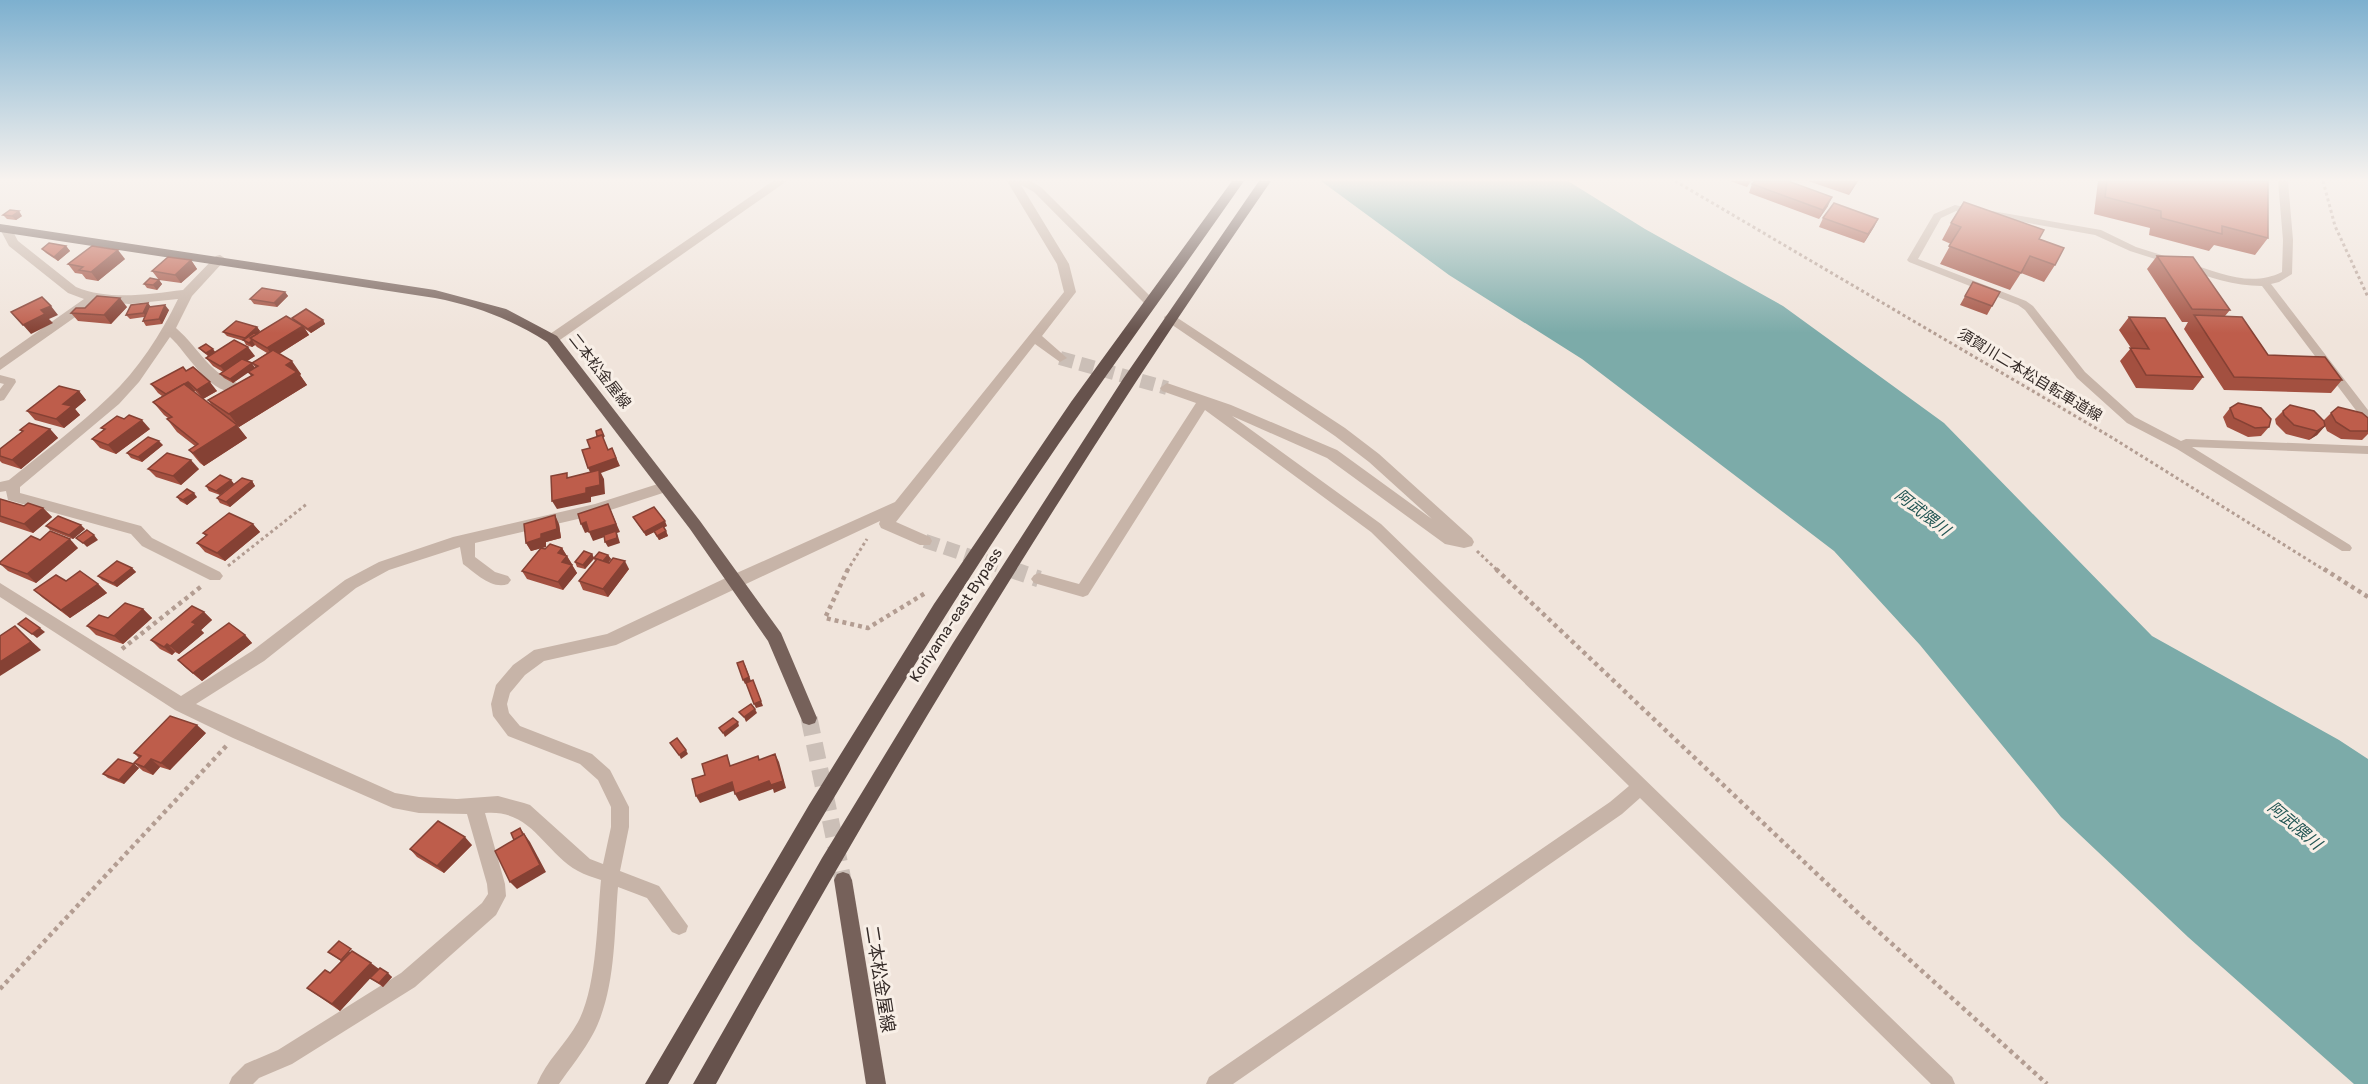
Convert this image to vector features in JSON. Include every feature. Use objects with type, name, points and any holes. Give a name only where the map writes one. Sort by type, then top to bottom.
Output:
[{"type":"highway","name":"Koriyama-east Bypass","points":[[656,1084],[845,761],[922,638],[1071,412],[1201,232]]},
{"type":"highway","name":"Koriyama-east Bypass","points":[[704,1084],[794,921],[930,692],[1170,317],[1229,232]]},
{"type":"main road","name":"二本松金屋線","points":[[22,232],[220,259],[481,302],[519,317],[552,339],[735,580],[775,638],[809,718]]},
{"type":"main road","name":"二本松金屋線","points":[[843,880],[876,1084]]},
{"type":"street","points":[[5,232],[14,243],[72,290],[95,297],[129,300],[187,294]]},
{"type":"street","points":[[552,339],[708,232]]},
{"type":"street","points":[[925,541],[886,524],[1036,338],[1070,292],[1063,264],[1043,232]]},
{"type":"street","points":[[1080,232],[1150,302]]},
{"type":"street","points":[[215,576],[147,542],[136,530],[13,496],[6,486],[114,401],[134,380],[169,329],[187,294],[220,259]]},
{"type":"street","points":[[0,365],[95,297]]},
{"type":"street","points":[[1170,317],[1340,432],[1374,458],[1467,542]]},
{"type":"street","points":[[169,329],[179,337],[215,380],[226,387],[238,388]]},
{"type":"street","points":[[1036,338],[1060,358]]},
{"type":"street","points":[[1167,388],[1226,408],[1332,454],[1450,540],[1467,542]]},
{"type":"street","points":[[1039,579],[1083,591],[1203,402]]},
{"type":"street","points":[[1203,402],[1376,528],[1946,1084]]},
{"type":"street","points":[[181,705],[257,657],[310,614],[385,565],[521,524],[633,500],[664,487]]},
{"type":"street","points":[[547,1084],[586,1027],[593,1007],[602,967],[610,876],[620,807],[604,775],[586,759],[514,731],[501,716],[499,704],[502,690],[519,670],[540,655],[610,640],[735,580],[904,504]]},
{"type":"street","points":[[467,540],[468,560],[490,576],[503,580]]},
{"type":"street","points":[[0,589],[181,705],[239,733],[393,800],[419,805],[498,804],[524,810],[584,865],[653,892],[679,926]]},
{"type":"street","points":[[1216,1084],[1616,808],[1642,786]]},
{"type":"street","points":[[238,1084],[252,1071],[285,1057],[408,980],[489,909],[497,896],[496,884],[474,806]]},
{"type":"lane","points":[[1928,232],[1912,260],[2022,303],[2029,308],[2081,375],[2131,420],[2181,446],[2346,548]]},
{"type":"lane","points":[[2093,232],[2133,249],[2232,280],[2265,283],[2287,274],[2287,232]]},
{"type":"lane","points":[[2265,283],[2368,418]]},
{"type":"lane","points":[[0,379],[11,382],[0,397]]},
{"type":"lane","points":[[2181,446],[2186,443],[2368,450]]},
{"type":"path","name":"須賀川二本松自転車道線","points":[[1761,232],[2111,437],[2368,597]]},
{"type":"path","points":[[2337,232],[2368,297]]},
{"type":"path","points":[[886,524],[872,531],[842,580],[825,618],[868,628],[926,594],[932,584]]},
{"type":"path","points":[[1467,542],[1858,914],[2048,1084]]},
{"type":"path","points":[[0,989],[239,733]]},
{"type":"water","name":"阿武隈川","points":[[1390,232],[1650,232],[1783,306],[1944,423],[2152,636],[2339,740],[2368,759],[2368,1084],[2354,1084],[2188,937],[2061,817],[1920,645],[1834,551],[1582,359],[1449,275]]},
{"type":"building","points":[[1958,232],[2043,232],[2039,239],[2064,248],[2055,265],[2030,256],[2021,273],[1949,246]]},
{"type":"building","points":[[2243,232],[2268,232],[2268,238]]},
{"type":"building","points":[[49,243],[66,246],[54,257],[42,249]]},
{"type":"building","points":[[92,246],[118,250],[91,272],[79,270],[83,267],[68,264]]},
{"type":"building","points":[[2157,256],[2193,257],[2230,310],[2192,309]]},
{"type":"building","points":[[168,257],[191,260],[175,275],[152,271]]},
{"type":"building","points":[[150,278],[159,280],[153,285],[144,284]]},
{"type":"building","points":[[1973,282],[2000,292],[1992,306],[1965,296]]},
{"type":"building","points":[[262,288],[285,292],[274,303],[250,299]]},
{"type":"building","points":[[97,296],[120,298],[104,315],[71,313],[76,308],[85,308]]},
{"type":"building","points":[[42,297],[51,306],[41,310],[45,314],[23,325],[11,312]]},
{"type":"building","points":[[148,303],[143,313],[126,315],[131,305]]},
{"type":"building","points":[[165,305],[159,319],[143,321],[149,307]]},
{"type":"building","points":[[306,309],[323,320],[308,329],[292,318]]},
{"type":"building","points":[[2194,315],[2242,317],[2268,355],[2325,357],[2342,380],[2234,377]]},
{"type":"building","points":[[286,316],[303,326],[267,348],[250,338]]},
{"type":"building","points":[[2129,317],[2165,318],[2203,377],[2146,375],[2130,348],[2149,349]]},
{"type":"building","points":[[236,321],[257,327],[245,338],[223,332]]},
{"type":"building","points":[[254,333],[257,334],[250,338],[252,340],[249,343],[243,340]]},
{"type":"building","points":[[234,340],[248,347],[220,366],[206,358]]},
{"type":"building","points":[[206,344],[213,349],[206,353],[199,348]]},
{"type":"building","points":[[273,350],[292,361],[286,365],[297,372],[229,414],[208,400],[253,375],[248,372],[258,366],[252,363]]},
{"type":"building","points":[[242,359],[252,363],[230,379],[220,374]]},
{"type":"building","points":[[183,367],[186,371],[193,367],[210,382],[197,390],[188,382],[166,394],[151,384]]},
{"type":"building","points":[[184,384],[237,425],[193,453],[189,450],[198,444],[167,419],[172,417],[153,402]]},
{"type":"building","points":[[59,386],[79,391],[63,404],[72,406],[56,419],[27,411]]},
{"type":"building","points":[[2238,403],[2261,408],[2271,419],[2269,427],[2255,428],[2234,418],[2230,408]]},
{"type":"building","points":[[2290,405],[2314,411],[2324,421],[2325,426],[2317,431],[2294,425],[2283,411]]},
{"type":"building","points":[[2338,407],[2362,413],[2368,418],[2368,431],[2350,431],[2336,422],[2331,413]]},
{"type":"building","points":[[129,415],[142,420],[108,445],[92,439],[105,429],[101,428],[117,416],[124,419]]},
{"type":"building","points":[[29,423],[50,429],[12,460],[0,456],[0,449],[23,431],[20,430]]},
{"type":"building","points":[[601,429],[603,437],[602,435],[597,436],[596,431]]},
{"type":"building","points":[[602,435],[608,450],[612,448],[616,458],[588,468],[582,450],[590,448],[587,440]]},
{"type":"building","points":[[148,437],[159,441],[138,457],[127,453]]},
{"type":"building","points":[[167,453],[191,460],[173,476],[148,469]]},
{"type":"building","points":[[599,470],[600,485],[586,488],[586,493],[552,501],[551,476],[567,473],[567,478]]},
{"type":"building","points":[[220,475],[231,480],[216,491],[206,486]]},
{"type":"building","points":[[242,478],[252,481],[226,502],[217,498]]},
{"type":"building","points":[[187,489],[194,493],[183,500],[177,497]]},
{"type":"building","points":[[0,499],[24,506],[28,503],[43,508],[24,524],[0,516]]},
{"type":"building","points":[[608,504],[616,524],[589,532],[586,522],[581,524],[578,514]]},
{"type":"building","points":[[654,507],[665,521],[644,532],[633,517]]},
{"type":"building","points":[[229,513],[253,524],[217,553],[197,543],[207,535],[203,533]]},
{"type":"building","points":[[555,515],[557,529],[541,534],[541,538],[526,543],[524,524]]},
{"type":"building","points":[[58,516],[81,525],[69,535],[46,526]]},
{"type":"building","points":[[663,526],[666,531],[657,536],[654,531]]},
{"type":"building","points":[[87,530],[94,535],[83,543],[76,538]]},
{"type":"building","points":[[50,531],[70,539],[27,574],[0,564],[31,536],[40,540]]},
{"type":"building","points":[[616,531],[617,538],[605,542],[604,535]]},
{"type":"building","points":[[550,544],[562,548],[558,553],[567,556],[562,562],[572,565],[558,582],[522,571],[541,548],[545,549]]},
{"type":"building","points":[[584,551],[592,554],[583,565],[575,562]]},
{"type":"building","points":[[599,552],[608,555],[603,561],[594,558]]},
{"type":"building","points":[[613,558],[625,561],[603,589],[579,581],[597,559],[609,563]]},
{"type":"building","points":[[117,561],[132,568],[113,583],[98,576]]},
{"type":"building","points":[[80,571],[98,584],[61,610],[34,590],[56,575],[66,581]]},
{"type":"building","points":[[125,603],[143,609],[114,636],[87,626],[99,615],[108,618]]},
{"type":"building","points":[[192,606],[204,612],[192,622],[196,624],[170,646],[167,644],[164,647],[151,640]]},
{"type":"building","points":[[26,618],[40,628],[32,634],[18,624]]},
{"type":"building","points":[[229,623],[245,635],[193,673],[178,660]]},
{"type":"building","points":[[15,626],[31,642],[0,662],[0,636]]},
{"type":"building","points":[[743,661],[749,677],[743,680],[737,663]]},
{"type":"building","points":[[753,680],[761,701],[754,704],[746,683]]},
{"type":"building","points":[[751,704],[755,709],[744,717],[739,712]]},
{"type":"building","points":[[170,716],[197,725],[161,763],[151,759],[144,767],[134,763],[141,756],[134,753]]},
{"type":"building","points":[[733,718],[738,722],[723,733],[719,728]]},
{"type":"building","points":[[677,738],[686,750],[679,755],[670,743]]},
{"type":"building","points":[[775,754],[783,781],[771,785],[769,781],[735,794],[732,782],[696,796],[692,779],[705,775],[702,764],[727,755],[730,766],[758,756],[759,760]]},
{"type":"building","points":[[118,759],[134,764],[119,780],[103,774]]},
{"type":"building","points":[[438,821],[465,837],[437,866],[410,849]]},
{"type":"building","points":[[520,828],[523,835],[514,840],[511,833]]},
{"type":"building","points":[[524,834],[540,865],[510,882],[495,851]]},
{"type":"building","points":[[339,941],[351,949],[341,960],[328,952]]},
{"type":"building","points":[[352,951],[371,963],[332,1004],[307,988],[325,970],[330,973]]},
{"type":"building","points":[[380,968],[388,973],[379,983],[370,978]]},
{"type":"tunnel","points":[[1060,358],[1167,388]]},
{"type":"tunnel","points":[[925,541],[1015,571]]},
{"type":"tunnel","points":[[1010,569],[1039,579]]},
{"type":"tunnel","points":[[809,718],[843,880]]}]
